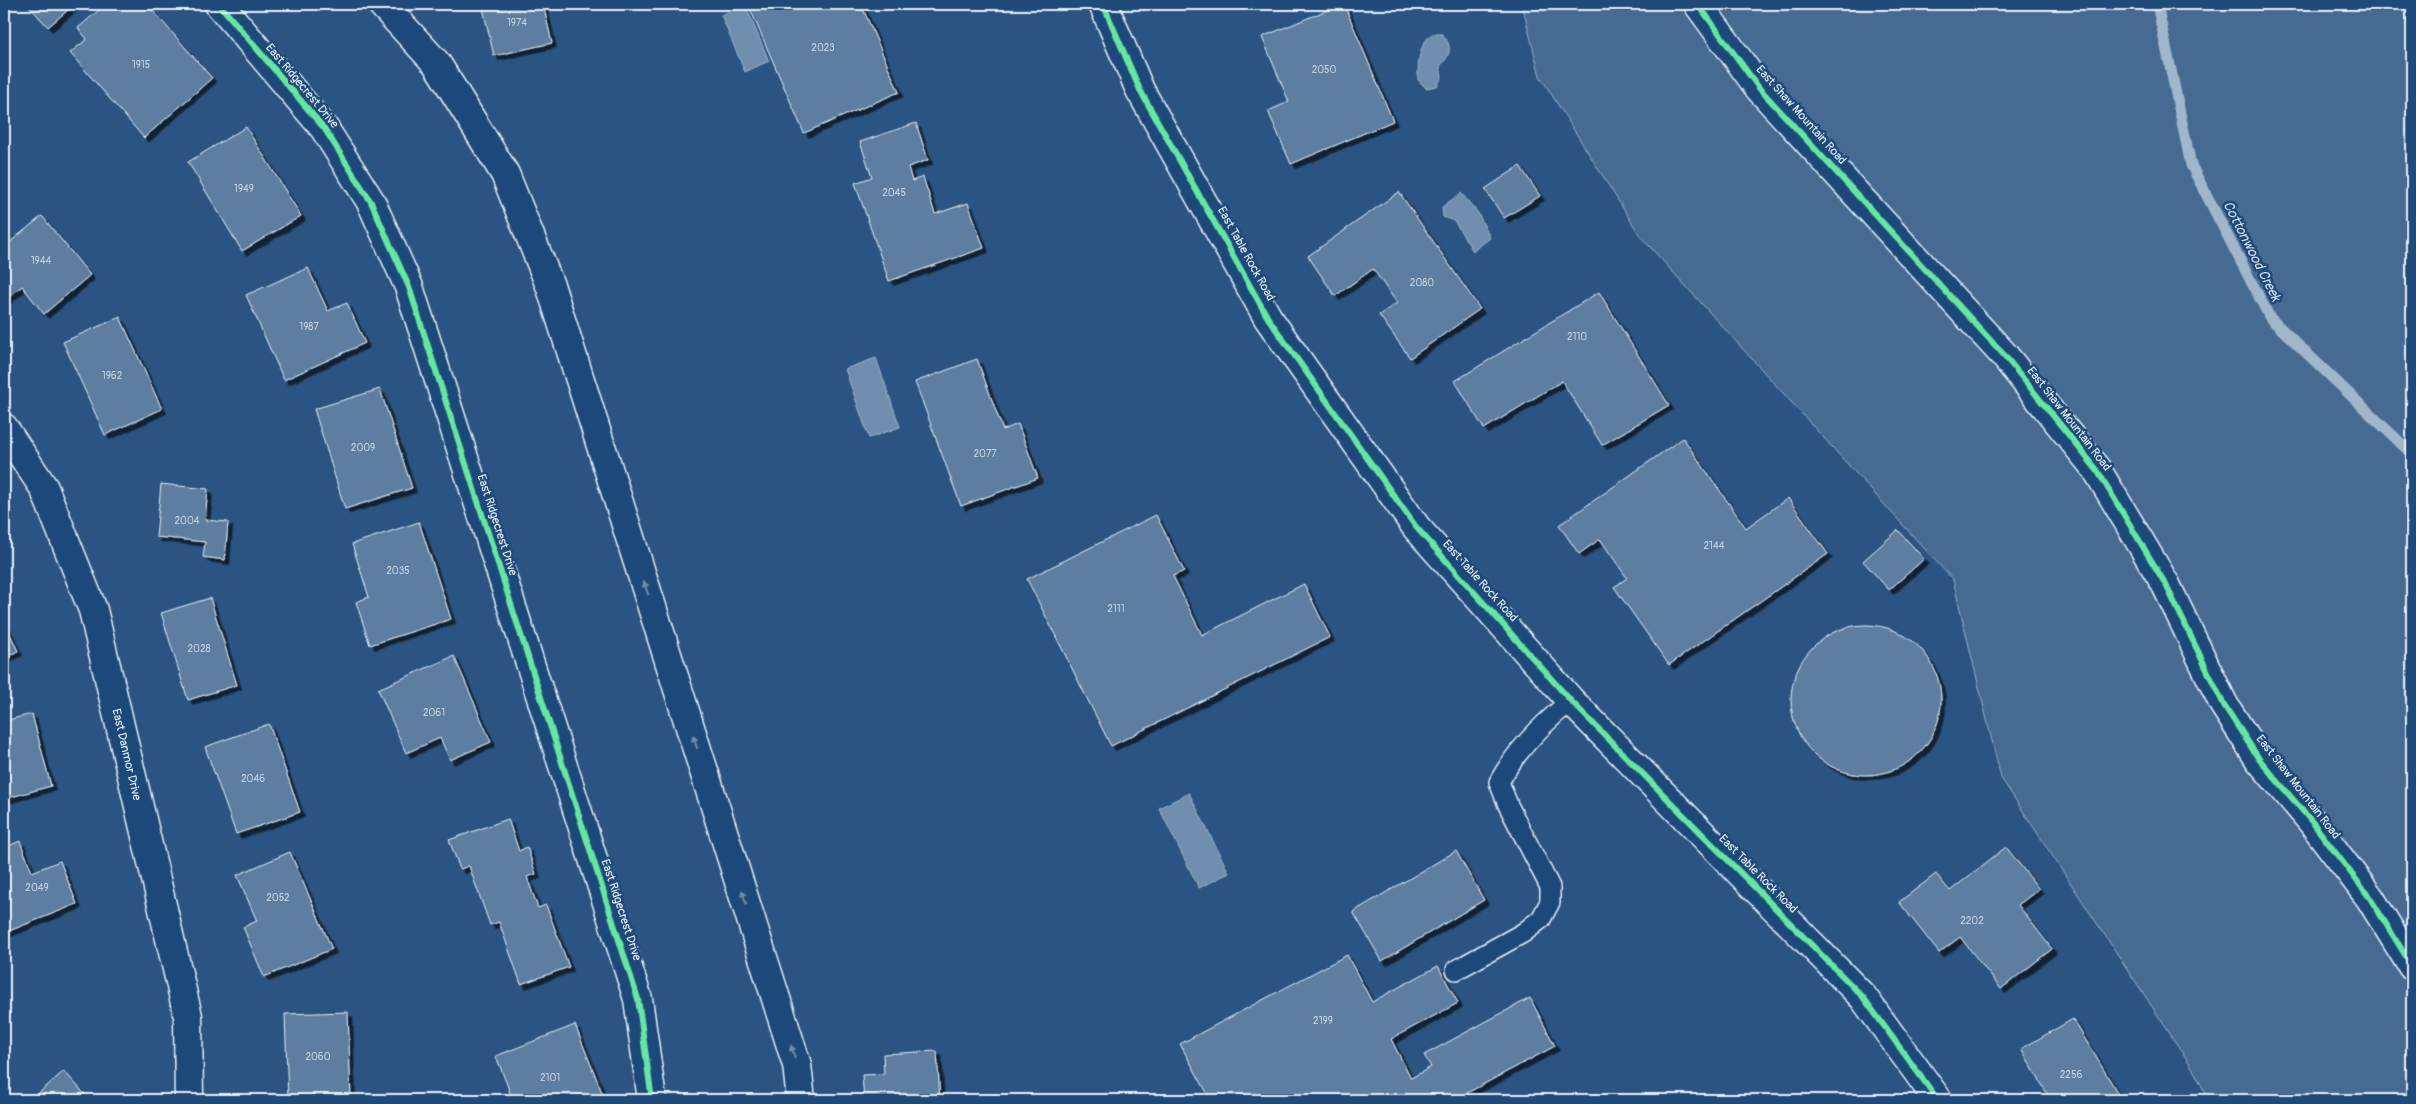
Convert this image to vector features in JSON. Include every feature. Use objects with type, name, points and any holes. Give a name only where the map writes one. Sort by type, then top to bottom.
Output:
[{"type":"street","name":"East Ridgecrest Drive","points":[[219,4],[324,128],[372,202],[409,287],[638,999],[652,1100]]},
{"type":"street","points":[[382,4],[437,64],[505,174],[551,288],[797,1065],[801,1100]]},
{"type":"street","name":"East Table Rock Road","points":[[1103,4],[1140,90],[1268,318],[1416,527],[1571,701],[1863,997],[1938,1100]]},
{"type":"street","name":"East Shaw Mountain Road","points":[[1698,4],[1759,88],[2004,355],[2097,470],[2166,584],[2224,705],[2259,759],[2313,823],[2370,898],[2412,966]]},
{"type":"street","name":"East Danmor Drive","points":[[4,428],[44,488],[93,610],[188,1016],[189,1100]]},
{"type":"lane","points":[[1456,970],[1523,933],[1541,920],[1550,902],[1550,887],[1508,805],[1499,782],[1510,761],[1543,724],[1571,701]]},
{"type":"shaded area","points":[[745,4],[769,61],[745,72],[721,15]]},
{"type":"shaded area","points":[[1522,4],[2412,4],[2412,1100],[2209,1100],[2192,1067],[2001,778],[1953,580],[1641,237],[1540,76]]},
{"type":"shaded area","points":[[1432,34],[1442,34],[1446,38],[1449,50],[1440,66],[1442,77],[1437,86],[1426,88],[1418,80],[1419,61],[1421,49],[1427,38]]},
{"type":"shaded area","points":[[1461,193],[1478,213],[1490,238],[1473,251],[1454,221],[1443,217],[1442,207]]},
{"type":"shaded area","points":[[876,358],[900,427],[869,438],[845,369]]},
{"type":"shaded area","points":[[1189,793],[1229,873],[1199,888],[1159,808]]},
{"type":"building","points":[[27,4],[75,4],[48,27]]},
{"type":"building","points":[[106,4],[147,4],[212,78],[144,138],[70,53],[87,39],[78,28]]},
{"type":"building","points":[[482,4],[543,4],[552,43],[494,56]]},
{"type":"building","points":[[748,4],[861,4],[899,92],[804,133]]},
{"type":"building","points":[[1344,4],[1393,121],[1291,164],[1268,111],[1289,102],[1262,37]]},
{"type":"building","points":[[916,123],[928,160],[908,167],[912,181],[923,177],[935,214],[968,203],[984,248],[889,281],[855,183],[872,177],[860,142]]},
{"type":"building","points":[[246,127],[301,216],[242,251],[188,162]]},
{"type":"building","points":[[1520,166],[1540,196],[1504,218],[1485,189]]},
{"type":"building","points":[[1399,192],[1480,309],[1410,358],[1379,315],[1397,303],[1373,269],[1335,296],[1308,256]]},
{"type":"building","points":[[42,216],[90,275],[44,314],[22,286],[4,301],[4,247]]},
{"type":"building","points":[[308,268],[328,311],[347,303],[365,343],[284,380],[246,295]]},
{"type":"building","points":[[1599,292],[1669,405],[1602,445],[1562,381],[1484,429],[1455,381]]},
{"type":"building","points":[[120,317],[162,409],[105,435],[63,342]]},
{"type":"building","points":[[977,359],[1003,430],[1018,424],[1038,478],[961,506],[915,382]]},
{"type":"building","points":[[380,389],[412,488],[345,509],[314,409]]},
{"type":"building","points":[[1683,438],[1746,528],[1788,498],[1828,554],[1669,665],[1614,587],[1627,578],[1600,539],[1579,554],[1559,525]]},
{"type":"building","points":[[161,484],[208,489],[205,520],[228,522],[225,560],[203,557],[205,542],[156,537]]},
{"type":"building","points":[[1156,515],[1184,571],[1173,576],[1202,635],[1304,584],[1330,637],[1111,746],[1027,579]]},
{"type":"building","points":[[419,522],[451,619],[370,645],[356,602],[369,597],[352,544]]},
{"type":"building","points":[[1898,530],[1924,559],[1889,590],[1863,561]]},
{"type":"building","points":[[210,598],[237,685],[188,700],[161,613]]},
{"type":"building","points":[[4,621],[18,651],[4,658]]},
{"type":"building","points":[[1866,625],[1881,626],[1895,631],[1919,647],[1935,671],[1940,685],[1940,715],[1935,729],[1919,753],[1895,769],[1881,774],[1866,775],[1851,774],[1837,769],[1813,753],[1797,729],[1792,715],[1791,700],[1792,685],[1797,671],[1813,647],[1837,631],[1851,626]]},
{"type":"building","points":[[454,656],[491,742],[450,760],[440,738],[406,753],[378,689]]},
{"type":"building","points":[[32,714],[51,786],[4,799],[4,721]]},
{"type":"building","points":[[269,724],[300,812],[236,834],[205,747]]},
{"type":"building","points":[[508,819],[519,851],[527,847],[536,874],[527,877],[538,908],[546,905],[569,967],[521,984],[499,922],[490,925],[469,866],[460,869],[449,840]]},
{"type":"building","points":[[20,841],[32,872],[60,861],[77,904],[4,933],[4,848]]},
{"type":"building","points":[[2006,847],[2039,889],[2018,905],[2052,949],[2001,989],[1960,937],[1939,953],[1899,902],[1936,874],[1950,891]]},
{"type":"building","points":[[1456,851],[1484,900],[1382,961],[1353,912]]},
{"type":"building","points":[[290,852],[332,949],[264,977],[243,927],[257,921],[237,875]]},
{"type":"building","points":[[1347,955],[1372,1002],[1438,966],[1458,1003],[1391,1039],[1411,1078],[1431,1067],[1424,1055],[1530,998],[1555,1046],[1454,1100],[1211,1100],[1180,1044]]},
{"type":"building","points":[[348,1012],[351,1100],[288,1100],[285,1014]]},
{"type":"building","points":[[2073,1019],[2122,1100],[2051,1100],[2021,1049]]},
{"type":"building","points":[[575,1025],[605,1100],[513,1100],[496,1056]]},
{"type":"building","points":[[937,1051],[940,1100],[864,1100],[862,1075],[884,1074],[883,1054]]},
{"type":"building","points":[[64,1071],[90,1100],[31,1100]]},
{"type":"waterway","name":"Cottonwood Creek","points":[[2157,4],[2191,165],[2270,318],[2410,452],[2412,460]]},
{"type":"cycle path","points":[[219,4],[324,128],[371,202],[409,287],[638,999],[652,1100]]},
{"type":"cycle path","points":[[1103,4],[1140,90],[1268,318],[1416,527],[1571,701],[1863,997],[1938,1100]]},
{"type":"cycle path","points":[[1698,4],[1759,88],[2004,355],[2097,470],[2166,585],[2224,705],[2259,759],[2313,823],[2370,898],[2412,966]]}]
